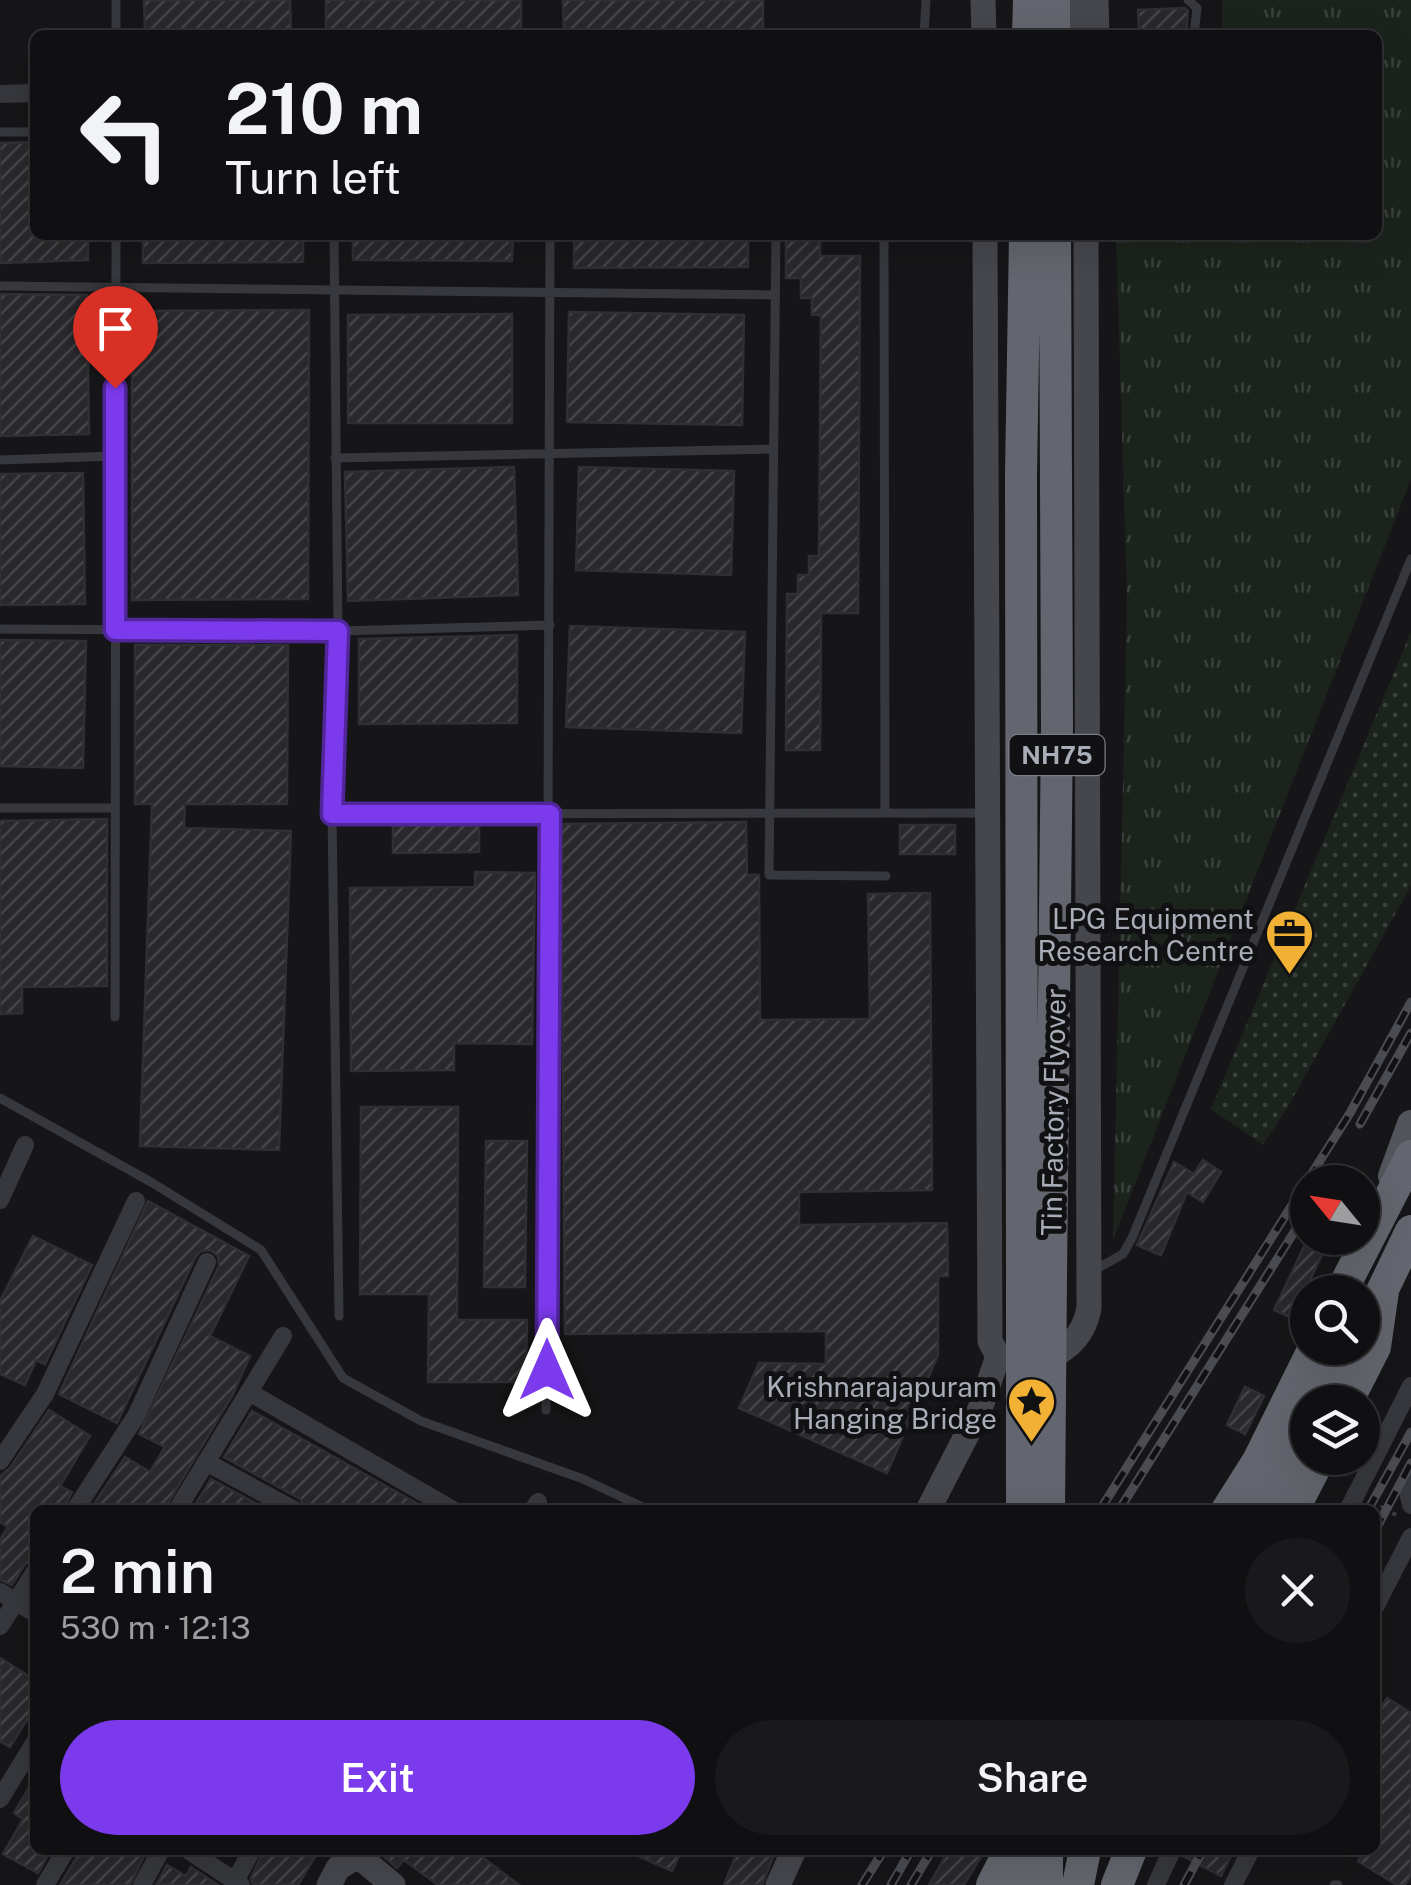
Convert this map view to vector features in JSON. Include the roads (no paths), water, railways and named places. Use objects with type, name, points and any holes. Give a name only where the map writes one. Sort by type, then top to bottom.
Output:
[{"type":"highway","points":[[1028,0],[1028,30]]},
{"type":"highway","points":[[1054,0],[1054,30]]},
{"type":"highway","name":"Tin Factory Flyover","points":[[1025,240],[1021,475],[1036,1276],[1049,1505]]},
{"type":"highway","name":"Tin Factory Flyover","points":[[1022,1505],[1036,1276],[1057,726],[1055,240]]},
{"type":"highway","points":[[1380,1213],[1411,1156]]},
{"type":"highway","points":[[1380,1296],[1411,1231]]},
{"type":"highway","points":[[1355,1385],[1374,1347],[1383,1291]]},
{"type":"highway","points":[[1230,1505],[1258,1462],[1306,1365]]},
{"type":"highway","points":[[1264,1505],[1290,1459]]},
{"type":"highway","points":[[1295,1505],[1311,1475]]},
{"type":"highway","points":[[1004,1874],[1032,1855]]},
{"type":"highway","points":[[1046,1885],[1047,1855]]},
{"type":"highway","points":[[1078,1885],[1084,1855]]},
{"type":"highway","points":[[1117,1885],[1129,1855]]},
{"type":"main road","points":[[1380,1209],[1411,1124]]},
{"type":"street","points":[[984,0],[984,30]]},
{"type":"street","points":[[1079,0],[1079,30]]},
{"type":"street","points":[[1096,0],[1097,30]]},
{"type":"street","points":[[0,94],[30,92]]},
{"type":"street","points":[[931,1505],[980,1409],[998,1356],[990,1342],[985,240]]},
{"type":"street","points":[[998,1356],[1037,1364],[1070,1348],[1088,1318],[1086,240]]},
{"type":"street","points":[[0,1200],[25,1145]]},
{"type":"street","points":[[0,1460],[45,1394],[136,1201]]},
{"type":"street","points":[[78,1505],[136,1416],[207,1262]]},
{"type":"street","points":[[179,1505],[283,1336]]},
{"type":"street","points":[[1351,1505],[1411,1386]]},
{"type":"street","points":[[248,1392],[444,1505]]},
{"type":"street","points":[[206,1462],[285,1505]]},
{"type":"street","points":[[1380,1594],[1409,1521],[1406,1483],[1411,1472]]},
{"type":"street","points":[[0,1626],[8,1597],[30,1577]]},
{"type":"street","points":[[8,1597],[30,1610]]},
{"type":"street","points":[[0,1799],[30,1756]]},
{"type":"street","points":[[45,1885],[63,1855]]},
{"type":"street","points":[[142,1885],[158,1855]]},
{"type":"street","points":[[195,1855],[237,1884],[250,1855]]},
{"type":"street","points":[[329,1885],[338,1868],[357,1855]]},
{"type":"street","points":[[362,1855],[393,1885]]},
{"type":"street","points":[[778,1885],[792,1855]]},
{"type":"street","points":[[1156,1885],[1170,1855]]},
{"type":"street","points":[[1233,1885],[1248,1855]]},
{"type":"street","points":[[1004,1874],[1078,1885]]},
{"type":"lane","points":[[116,0],[116,30]]},
{"type":"lane","points":[[924,30],[926,0]]},
{"type":"lane","points":[[1188,0],[1197,8],[1195,30]]},
{"type":"lane","points":[[0,132],[30,132]]},
{"type":"lane","points":[[115,1017],[116,240]]},
{"type":"lane","points":[[334,240],[338,631],[332,814],[340,1316]]},
{"type":"lane","points":[[546,1410],[550,240]]},
{"type":"lane","points":[[776,240],[769,874],[886,876]]},
{"type":"lane","points":[[884,240],[884,813]]},
{"type":"lane","points":[[0,286],[775,295]]},
{"type":"lane","points":[[336,458],[773,449]]},
{"type":"lane","points":[[0,460],[115,456]]},
{"type":"lane","points":[[1090,1273],[1123,1254],[1132,1238],[1411,560]]},
{"type":"lane","points":[[0,629],[338,631],[550,625]]},
{"type":"lane","points":[[0,808],[115,808]]},
{"type":"lane","points":[[332,814],[988,813]]},
{"type":"lane","points":[[0,1098],[261,1250],[343,1378],[421,1421],[583,1478],[638,1505]]},
{"type":"railway","points":[[1103,1505],[1350,1113],[1411,1002]]},
{"type":"railway","points":[[1360,1124],[1411,1033]]},
{"type":"railway","points":[[1122,1505],[1290,1239]]},
{"type":"railway","points":[[1371,1505],[1411,1432]]},
{"type":"railway","points":[[1380,1522],[1411,1463]]},
{"type":"railway","points":[[862,1885],[881,1855]]},
{"type":"railway","points":[[891,1885],[908,1855]]},
{"type":"railway","points":[[911,1885],[929,1855]]},
{"type":"railway","points":[[1184,1885],[1200,1855]]},
{"type":"place","name":"LPG Equipment Research Centre","points":[[1289,976]]},
{"type":"place","name":"Krishnarajapuram Hanging Bridge","points":[[1032,1444]]}]
